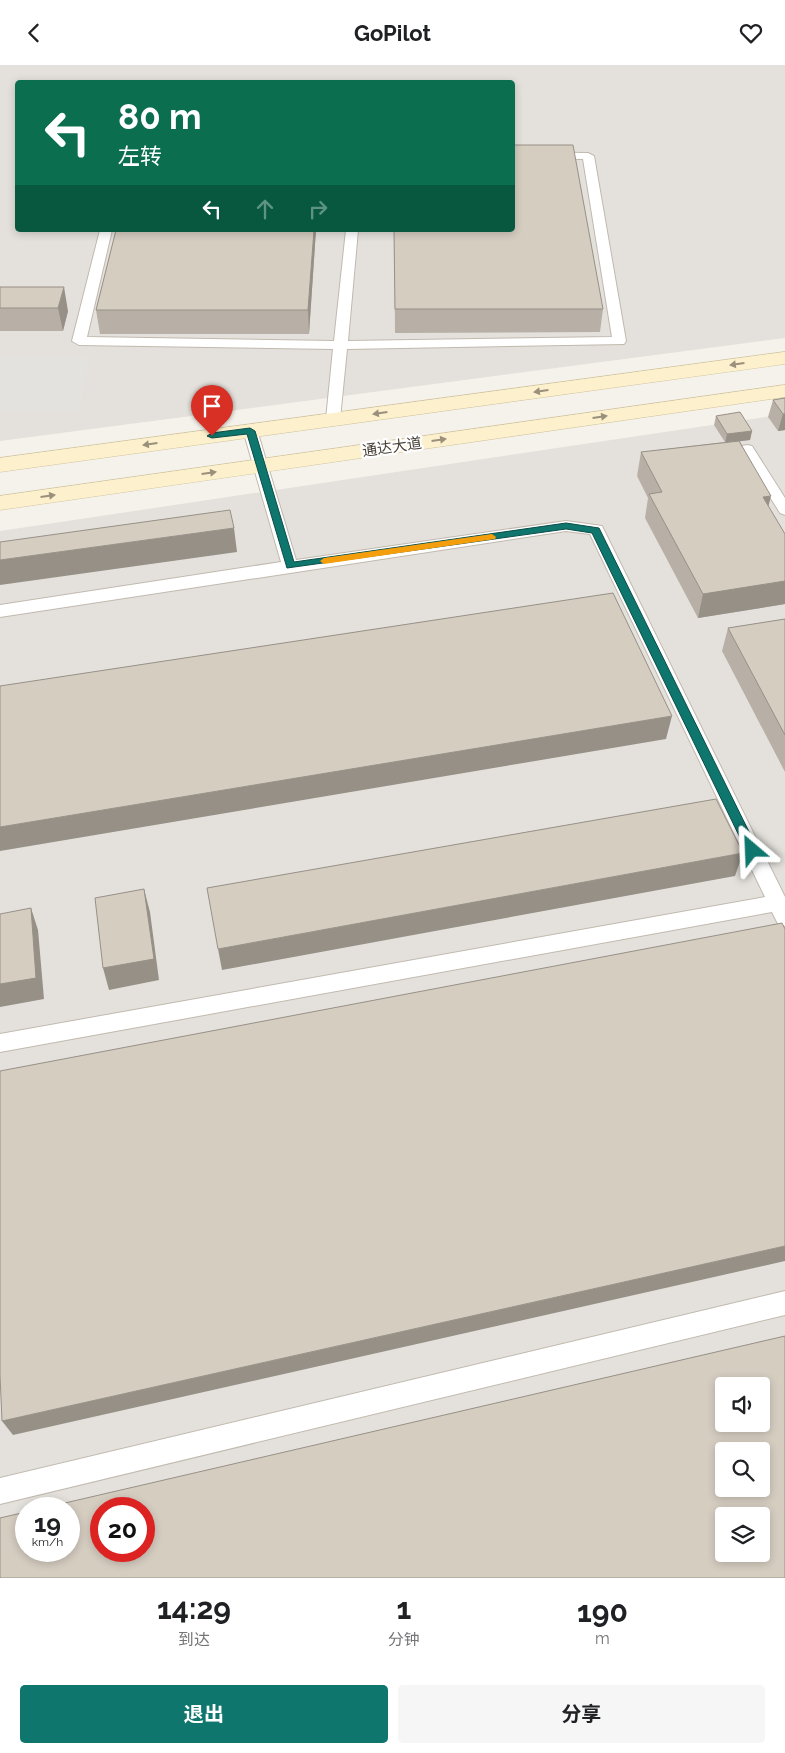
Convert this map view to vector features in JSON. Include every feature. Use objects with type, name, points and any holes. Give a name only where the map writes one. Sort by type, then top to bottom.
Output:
[{"type":"main road","name":"通达大道","points":[[0,465],[785,358]]},
{"type":"main road","name":"通达大道","points":[[0,503],[785,391]]},
{"type":"lane","points":[[106,232],[79,341],[341,345],[619,341],[588,156],[515,155]]},
{"type":"lane","points":[[333,419],[352,232]]},
{"type":"lane","points":[[250,431],[290,566]]},
{"type":"lane","points":[[747,449],[785,510]]},
{"type":"lane","points":[[0,611],[566,526],[596,530],[781,910],[0,1043]]},
{"type":"lane","points":[[0,1491],[785,1303]]},
{"type":"shaded area","points":[[0,65],[785,65],[785,338],[0,441]]},
{"type":"shaded area","points":[[0,358],[90,358],[78,411],[0,411]]},
{"type":"shaded area","points":[[785,414],[785,1578],[0,1578],[0,531]]},
{"type":"building","points":[[515,145],[573,145],[603,309],[395,309],[394,232],[515,232]]},
{"type":"building","points":[[116,232],[314,232],[308,310],[96,310]]},
{"type":"building","points":[[0,287],[64,287],[58,308],[0,308]]},
{"type":"building","points":[[785,398],[785,414],[783,414],[773,400]]},
{"type":"building","points":[[740,412],[752,431],[727,434],[716,416]]},
{"type":"building","points":[[739,441],[771,496],[763,497],[785,534],[785,581],[703,594],[649,494],[662,492],[641,452]]},
{"type":"building","points":[[230,510],[234,528],[0,560],[0,542]]},
{"type":"building","points":[[613,593],[672,716],[0,827],[0,686]]},
{"type":"building","points":[[785,619],[785,735],[728,628]]},
{"type":"building","points":[[716,799],[743,853],[218,949],[207,888]]},
{"type":"building","points":[[144,889],[154,959],[103,968],[95,898]]},
{"type":"building","points":[[31,908],[36,978],[0,984],[0,914]]},
{"type":"building","points":[[782,923],[785,929],[785,1246],[2,1421],[0,1375],[0,1071]]},
{"type":"building","points":[[785,1336],[785,1578],[0,1578],[0,1518],[15,1515],[15,1562],[80,1562],[80,1499],[90,1497],[90,1562],[155,1562],[155,1497],[91,1497]]},
{"type":"slow traffic","points":[[324,561],[492,537]]},
{"type":"route","points":[[212,436],[250,431],[290,566],[566,526],[596,530],[752,850]]}]
